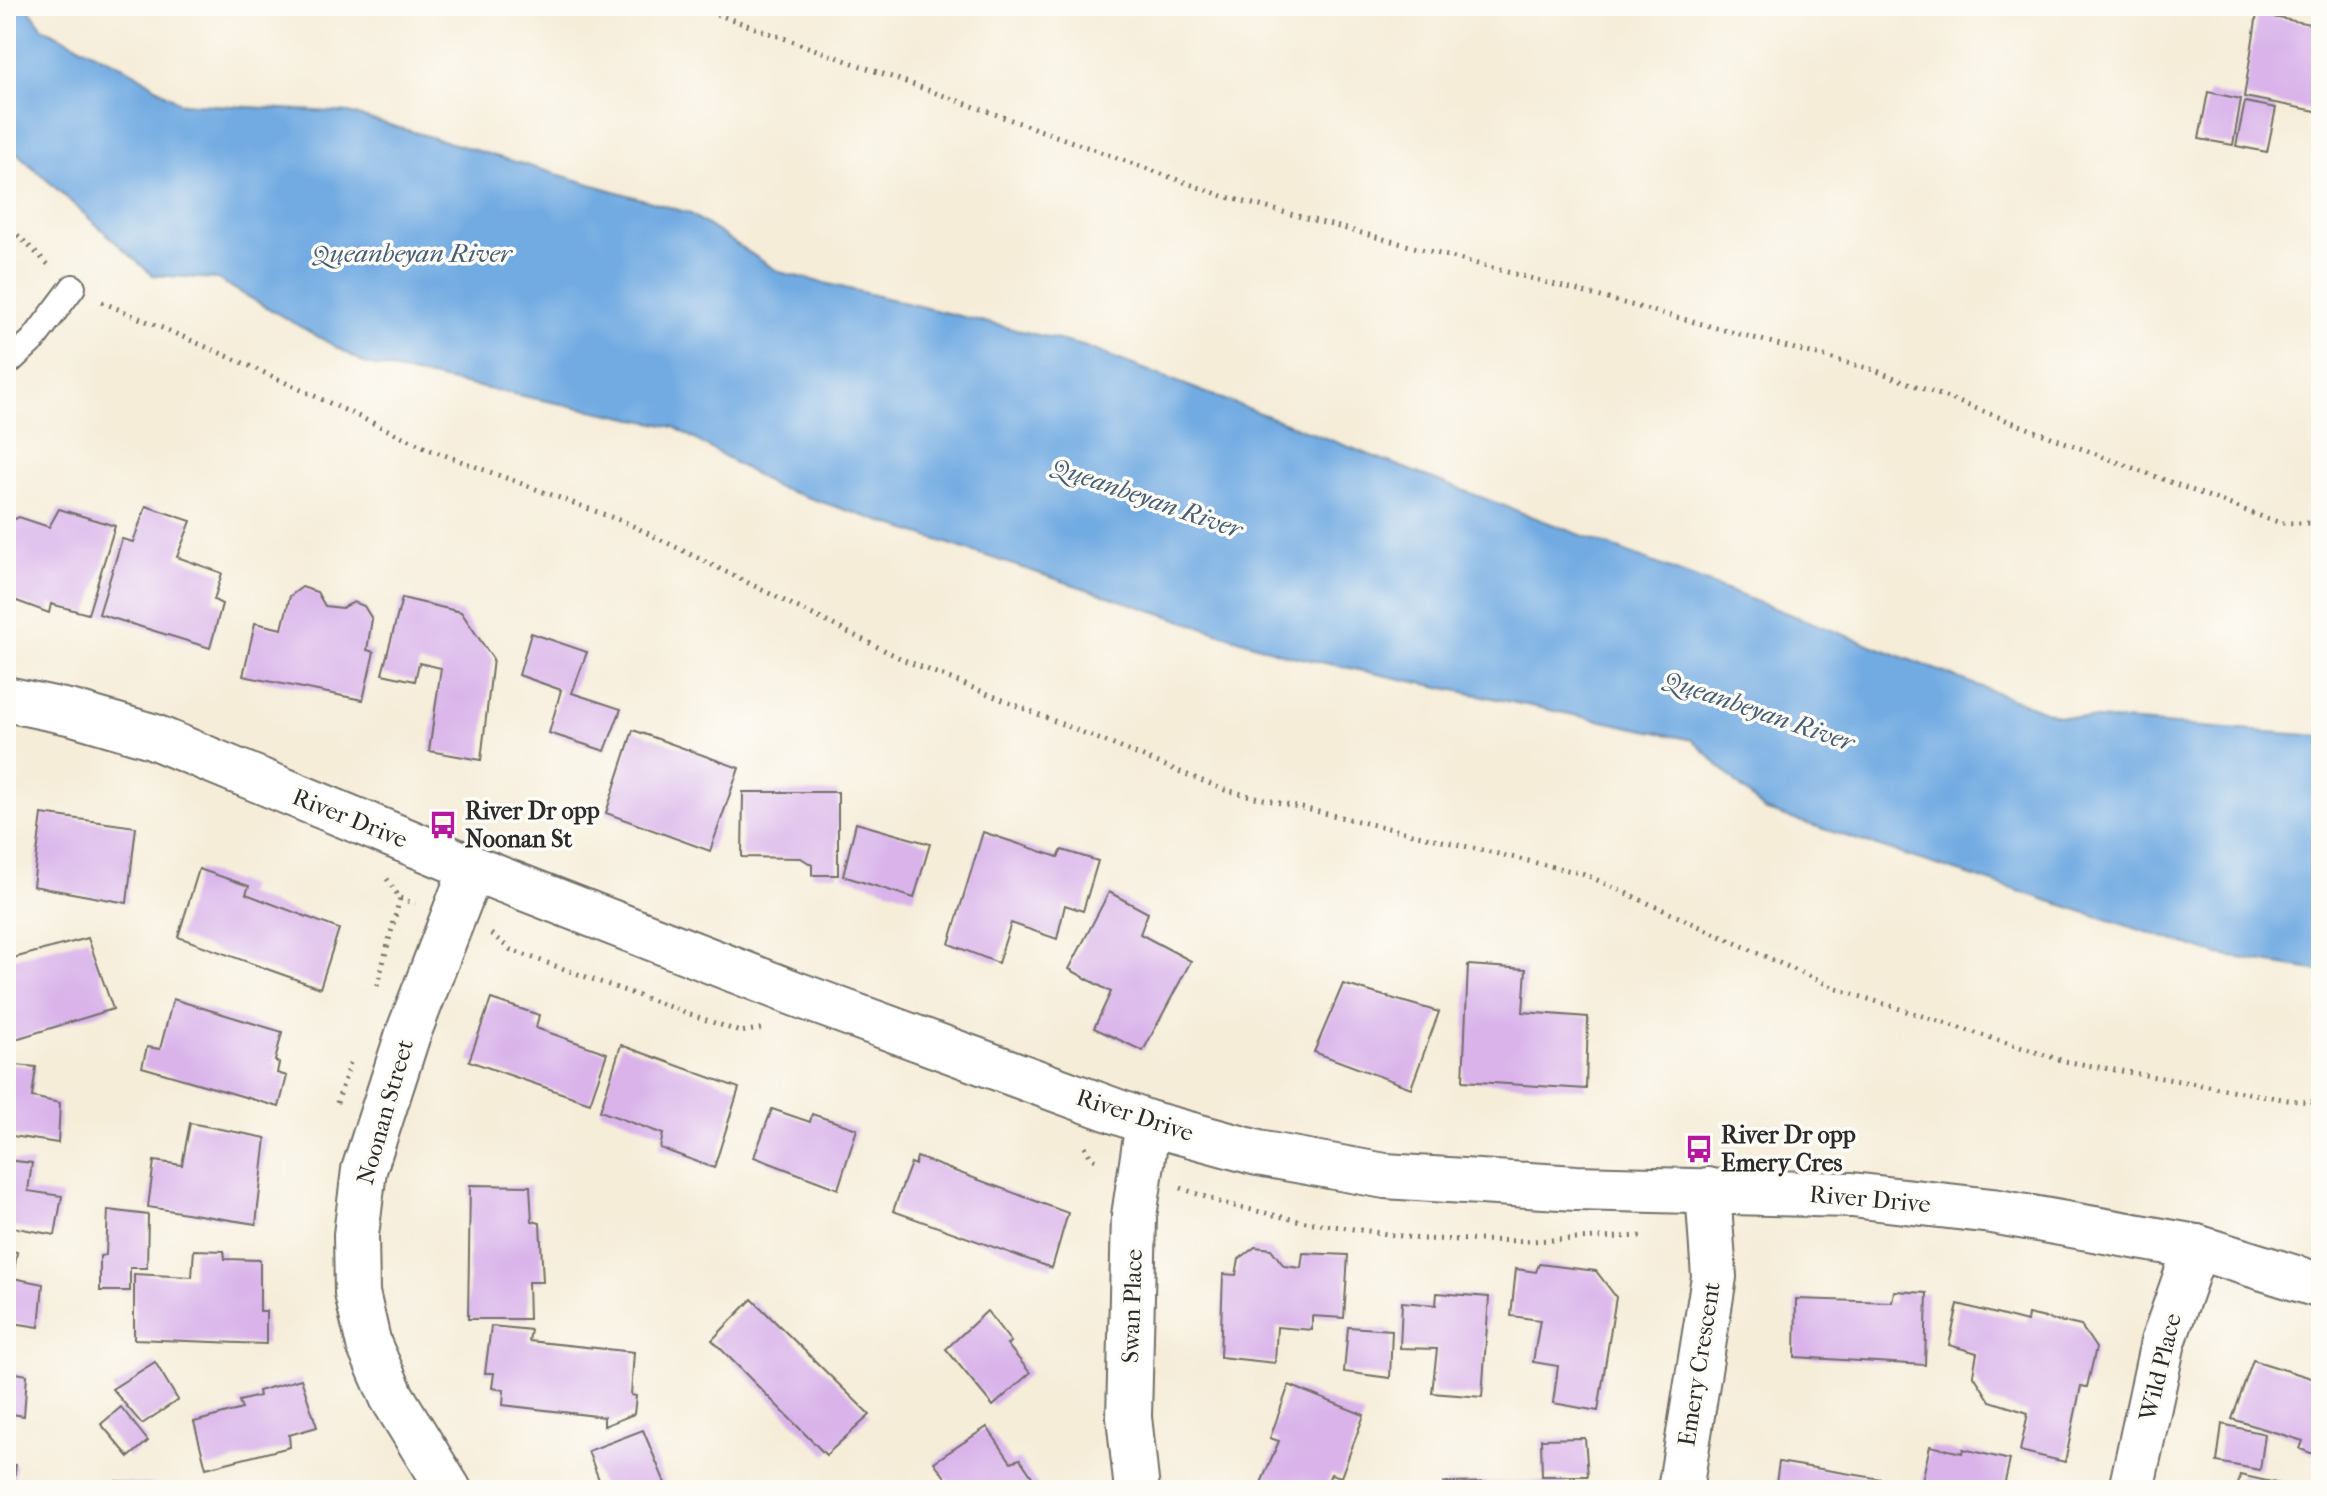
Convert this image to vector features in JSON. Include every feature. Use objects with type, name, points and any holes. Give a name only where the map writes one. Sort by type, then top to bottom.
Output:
[{"type":"street","name":"River Drive","points":[[6,699],[73,713],[152,736],[472,868],[796,994],[1148,1123],[1258,1153],[1385,1176],[1576,1188],[1852,1195],[1992,1211],[2196,1247],[2321,1286]]},
{"type":"street","name":"Noonan Street","points":[[441,1487],[392,1397],[369,1345],[357,1293],[356,1235],[364,1170],[408,1034],[472,868]]},
{"type":"street","name":"Swan Place","points":[[1137,1490],[1129,1417],[1134,1216],[1148,1123]]},
{"type":"street","name":"Emery Crescent","points":[[1680,1490],[1714,1277],[1708,1190]]},
{"type":"street","name":"Wild Place","points":[[2131,1490],[2163,1342],[2196,1247]]},
{"type":"lane","points":[[6,365],[33,340],[73,287]]},
{"type":"path","points":[[694,6],[1223,196],[1874,370],[2268,519],[2282,523],[2321,523]]},
{"type":"path","points":[[6,224],[73,287],[431,450],[627,523],[904,660],[1225,790],[1584,874],[1837,989],[2064,1061],[2321,1103]]},
{"type":"path","points":[[375,994],[400,898],[384,876]]},
{"type":"path","points":[[336,1111],[352,1059]]},
{"type":"water","name":"Queanbeyan River","points":[[6,6],[27,6],[43,28],[134,72],[180,103],[349,113],[689,213],[779,272],[1083,346],[2058,716],[2321,736],[2321,971],[2219,955],[1764,810],[1693,740],[1287,655],[776,487],[674,427],[366,364],[217,279],[152,275],[6,143]]},
{"type":"building","points":[[2257,14],[2321,26],[2321,112],[2244,97]]},
{"type":"building","points":[[2208,92],[2241,99],[2233,145],[2199,139]]},
{"type":"building","points":[[2245,102],[2276,108],[2267,152],[2236,146]]},
{"type":"building","points":[[146,506],[191,521],[177,557],[222,573],[214,600],[222,604],[210,648],[99,614],[122,539],[133,542]]},
{"type":"building","points":[[59,509],[115,526],[88,614],[51,604],[49,613],[6,597],[6,523],[19,517],[49,527]]},
{"type":"building","points":[[302,587],[317,592],[325,606],[342,608],[354,602],[364,606],[372,619],[367,650],[374,652],[363,700],[243,676],[255,623],[282,629],[290,596]]},
{"type":"building","points":[[402,598],[461,612],[493,659],[481,760],[429,751],[441,668],[419,663],[415,681],[382,674]]},
{"type":"building","points":[[531,633],[587,652],[572,693],[621,709],[605,751],[549,733],[561,690],[519,675]]},
{"type":"building","points":[[633,730],[739,768],[710,851],[606,813]]},
{"type":"building","points":[[743,792],[838,792],[838,875],[812,875],[812,865],[801,858],[742,857]]},
{"type":"building","points":[[42,814],[136,827],[127,903],[33,886]]},
{"type":"building","points":[[856,823],[930,844],[914,898],[843,876]]},
{"type":"building","points":[[983,832],[1058,857],[1062,850],[1098,861],[1083,911],[1065,905],[1057,939],[1011,923],[998,963],[949,944]]},
{"type":"building","points":[[199,869],[249,886],[246,894],[339,929],[320,988],[178,937]]},
{"type":"building","points":[[1109,892],[1148,913],[1140,934],[1191,961],[1143,1051],[1094,1028],[1111,992],[1069,969]]},
{"type":"building","points":[[88,938],[113,1009],[16,1039],[6,1032],[6,960]]},
{"type":"building","points":[[1468,965],[1526,969],[1523,1012],[1588,1017],[1586,1089],[1463,1081]]},
{"type":"building","points":[[1343,984],[1439,1012],[1411,1088],[1314,1052]]},
{"type":"building","points":[[173,999],[282,1032],[275,1061],[279,1063],[277,1073],[287,1076],[279,1107],[142,1067],[147,1047],[160,1049]]},
{"type":"building","points":[[491,999],[539,1015],[536,1028],[607,1053],[590,1103],[469,1061]]},
{"type":"building","points":[[621,1045],[739,1088],[714,1168],[660,1148],[663,1134],[600,1111]]},
{"type":"building","points":[[6,1064],[36,1067],[32,1097],[60,1103],[58,1143],[6,1135]]},
{"type":"building","points":[[772,1109],[810,1122],[812,1114],[857,1129],[838,1189],[754,1157]]},
{"type":"building","points":[[190,1123],[266,1138],[256,1224],[148,1207],[154,1161],[182,1165]]},
{"type":"building","points":[[917,1157],[1068,1213],[1052,1268],[893,1211],[911,1163],[915,1165]]},
{"type":"building","points":[[6,1160],[32,1163],[28,1191],[62,1196],[55,1235],[6,1226]]},
{"type":"building","points":[[470,1185],[530,1186],[532,1221],[540,1223],[543,1282],[528,1282],[529,1319],[468,1319]]},
{"type":"building","points":[[108,1210],[148,1215],[147,1268],[130,1268],[130,1291],[100,1291],[100,1256],[106,1255]]},
{"type":"building","points":[[1255,1247],[1271,1249],[1284,1266],[1301,1268],[1303,1253],[1348,1255],[1344,1318],[1312,1316],[1312,1330],[1277,1327],[1275,1363],[1220,1357],[1223,1274],[1236,1275],[1239,1259]]},
{"type":"building","points":[[6,1250],[17,1252],[13,1278],[43,1284],[39,1327],[6,1322]]},
{"type":"building","points":[[194,1250],[224,1251],[225,1259],[260,1260],[260,1311],[266,1311],[266,1344],[134,1339],[134,1274],[192,1277]]},
{"type":"building","points":[[1539,1264],[1596,1271],[1616,1297],[1598,1411],[1553,1403],[1558,1366],[1533,1362],[1540,1320],[1511,1316],[1516,1269],[1536,1272]]},
{"type":"building","points":[[1894,1291],[1927,1293],[1925,1365],[1795,1357],[1796,1299],[1892,1302]]},
{"type":"building","points":[[1437,1293],[1489,1297],[1482,1397],[1432,1393],[1437,1349],[1400,1348],[1402,1302],[1436,1305]]},
{"type":"building","points":[[752,1299],[870,1415],[826,1455],[712,1340]]},
{"type":"building","points":[[1958,1304],[2027,1322],[2028,1314],[2081,1326],[2096,1348],[2087,1387],[2081,1386],[2065,1462],[2020,1451],[2028,1413],[1990,1401],[1973,1374],[1977,1353],[1949,1345]]},
{"type":"building","points":[[987,1311],[1030,1373],[993,1406],[946,1349]]},
{"type":"building","points":[[491,1326],[531,1330],[529,1341],[634,1352],[631,1395],[636,1396],[634,1414],[604,1426],[604,1417],[503,1405],[504,1390],[492,1388],[494,1373],[485,1373]]},
{"type":"building","points":[[1348,1327],[1392,1330],[1390,1378],[1344,1372]]},
{"type":"building","points":[[2253,1360],[2321,1381],[2321,1457],[2300,1449],[2303,1441],[2232,1419]]},
{"type":"building","points":[[155,1362],[178,1400],[142,1424],[112,1389]]},
{"type":"building","points":[[6,1371],[27,1375],[24,1416],[6,1413]]},
{"type":"building","points":[[301,1379],[317,1427],[289,1435],[290,1447],[206,1468],[194,1422],[242,1409],[239,1401],[259,1396],[258,1391]]},
{"type":"building","points":[[1289,1385],[1364,1415],[1341,1477],[1331,1474],[1324,1490],[1281,1490],[1261,1483],[1279,1441],[1270,1438]]},
{"type":"building","points":[[121,1407],[148,1441],[129,1457],[101,1424]]},
{"type":"building","points":[[2222,1424],[2265,1434],[2260,1470],[2217,1462]]},
{"type":"building","points":[[987,1427],[1011,1462],[1020,1459],[1041,1490],[948,1490],[952,1487],[934,1462]]},
{"type":"building","points":[[643,1430],[668,1490],[603,1490],[588,1451]]},
{"type":"building","points":[[1585,1438],[1588,1476],[1542,1476],[1541,1439]]},
{"type":"building","points":[[1930,1446],[1962,1453],[1963,1449],[2010,1460],[2003,1490],[1944,1490],[1921,1485]]},
{"type":"building","points":[[1779,1462],[1887,1480],[1886,1490],[1775,1490]]},
{"type":"building","points":[[6,1463],[16,1465],[12,1490],[6,1490]]},
{"type":"building","points":[[2240,1475],[2285,1485],[2284,1490],[2237,1490]]},
{"type":"building","points":[[116,1481],[159,1485],[159,1490],[114,1490]]},
{"type":"building","points":[[1566,1481],[1567,1490],[1444,1490],[1444,1483]]},
{"type":"place","name":"River Dr opp Noonan St","points":[[443,825]]},
{"type":"place","name":"River Dr opp Emery Cres","points":[[1699,1149]]}]
